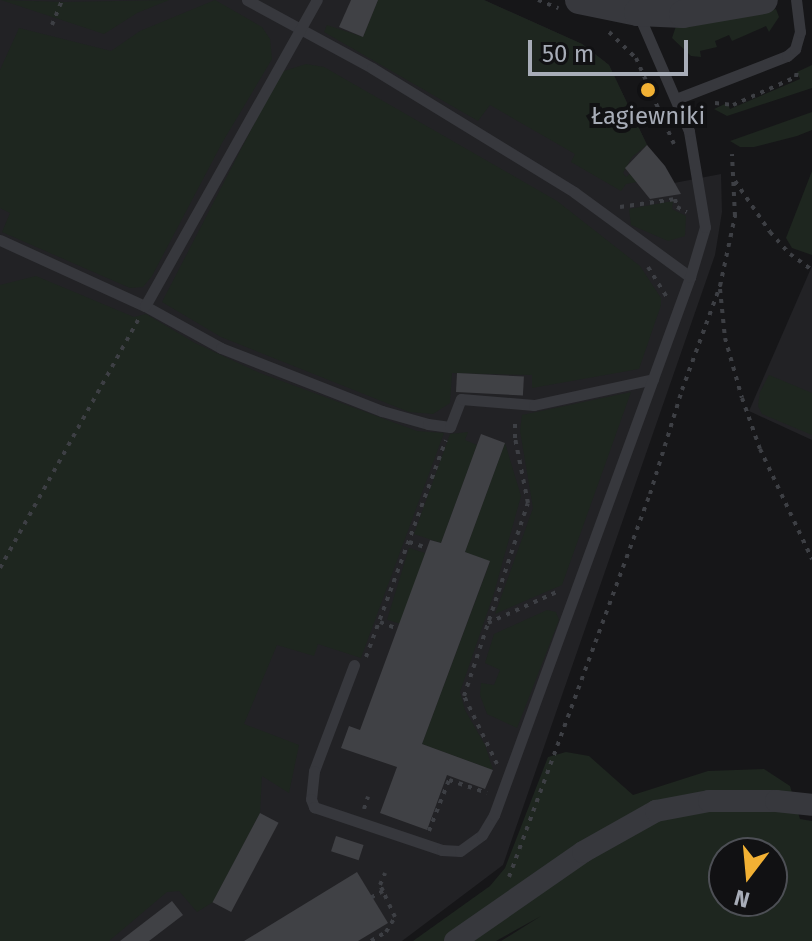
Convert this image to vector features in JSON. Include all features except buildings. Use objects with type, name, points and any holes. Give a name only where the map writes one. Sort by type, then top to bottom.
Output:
[{"type":"street","points":[[572,6],[638,12],[712,11],[764,0]]},
{"type":"street","points":[[455,941],[583,852],[656,811],[709,801],[812,805]]},
{"type":"lane","points":[[247,0],[399,84],[574,192],[690,277]]},
{"type":"lane","points":[[145,306],[317,0]]},
{"type":"lane","points":[[676,99],[787,56],[795,49],[800,32],[796,0]]},
{"type":"lane","points":[[354,665],[314,771],[311,799],[314,807],[442,850],[460,851],[482,835],[494,815],[701,243],[705,212],[689,131],[638,12]]},
{"type":"lane","points":[[0,240],[145,306],[221,348],[382,411],[450,427],[461,399],[516,406],[534,405],[653,379]]},
{"type":"path","points":[[52,25],[62,0]]},
{"type":"path","points":[[538,0],[572,6]]},
{"type":"path","points":[[600,26],[624,44],[636,58],[676,148]]},
{"type":"path","points":[[497,911],[650,494],[682,390],[720,286],[735,216],[732,154]]},
{"type":"path","points":[[733,179],[770,232],[790,254],[811,269]]},
{"type":"path","points":[[608,218],[616,208],[675,199],[677,207],[689,213]]},
{"type":"path","points":[[645,264],[668,301]]},
{"type":"path","points":[[720,286],[725,338],[742,398],[760,449],[812,559]]},
{"type":"path","points":[[0,568],[120,357],[145,306]]},
{"type":"path","points":[[500,775],[464,696],[528,503],[515,438],[516,406]]},
{"type":"path","points":[[354,665],[365,660],[450,427]]},
{"type":"path","points":[[409,542],[427,548]]},
{"type":"path","points":[[488,623],[567,587]]},
{"type":"path","points":[[380,622],[398,629]]},
{"type":"path","points":[[415,830],[427,835],[449,780],[491,794],[496,784]]},
{"type":"path","points":[[364,810],[368,797]]},
{"type":"path","points":[[353,805],[372,814]]},
{"type":"path","points":[[371,941],[386,932],[395,917],[380,885],[385,873]]},
{"type":"path","points":[[372,897],[383,891]]},
{"type":"shaded area","points":[[0,0],[484,0],[582,44],[609,65],[647,145],[674,183],[721,174],[722,212],[715,255],[503,865],[402,941],[0,941]]},
{"type":"shaded area","points":[[1,0],[169,0],[137,13],[104,34]]},
{"type":"shaded area","points":[[215,0],[262,27],[270,39],[272,59],[222,143],[152,276],[143,287],[130,288],[2,232],[10,213],[0,208],[0,70],[19,28],[111,51],[140,31]]},
{"type":"shaded area","points":[[378,0],[484,0],[582,44],[609,65],[647,145],[632,157],[623,173],[626,177],[630,174],[637,182],[626,184],[621,191],[571,162],[575,154],[490,105],[478,121],[324,32],[327,25],[363,37]]},
{"type":"shaded area","points":[[776,9],[779,17],[769,32],[766,26],[732,41],[729,35],[715,41],[717,47],[700,51],[701,57],[691,56],[672,38],[676,26]]},
{"type":"shaded area","points":[[306,64],[324,67],[557,201],[640,266],[661,298],[661,305],[639,369],[532,388],[532,375],[452,373],[450,403],[433,414],[409,412],[221,337],[162,302],[281,72]]},
{"type":"shaded area","points":[[812,65],[812,88],[727,116],[714,109],[727,103],[730,109],[800,79],[797,72]]},
{"type":"shaded area","points":[[812,112],[812,130],[797,136],[754,147],[740,147],[730,141]]},
{"type":"shaded area","points":[[812,171],[812,255],[792,248],[786,238]]},
{"type":"shaded area","points":[[673,201],[672,209],[686,216],[685,236],[668,241],[631,225],[629,209]]},
{"type":"shaded area","points":[[812,266],[812,440],[749,411]]},
{"type":"shaded area","points":[[36,276],[134,317],[146,314],[195,343],[260,373],[417,431],[444,433],[361,658],[318,644],[314,656],[277,645],[244,724],[299,745],[289,793],[262,776],[260,813],[213,902],[197,912],[179,891],[167,892],[109,941],[0,941],[0,285]]},
{"type":"shaded area","points":[[769,375],[812,393],[812,435],[762,414],[758,406],[760,392]]},
{"type":"shaded area","points":[[631,392],[562,585],[495,614],[533,508],[520,431],[522,415]]},
{"type":"shaded area","points":[[468,432],[465,440],[477,445],[441,543],[414,534],[450,434]]},
{"type":"shaded area","points":[[505,443],[521,496],[494,593],[460,692],[465,710],[485,745],[493,770],[422,744],[490,562],[465,552]]},
{"type":"shaded area","points":[[409,548],[425,553],[403,625],[387,620]]},
{"type":"shaded area","points":[[547,610],[556,612],[559,620],[517,728],[487,714],[480,695],[481,683],[494,685],[500,670],[485,663],[494,634]]},
{"type":"shaded area","points":[[566,752],[589,756],[633,795],[708,771],[764,769],[790,786],[800,819],[812,821],[812,941],[501,941],[541,916],[496,941],[413,941],[490,886],[505,868],[548,757]]},
{"type":"place","name":"Łagiewniki","points":[[648,90]]}]
